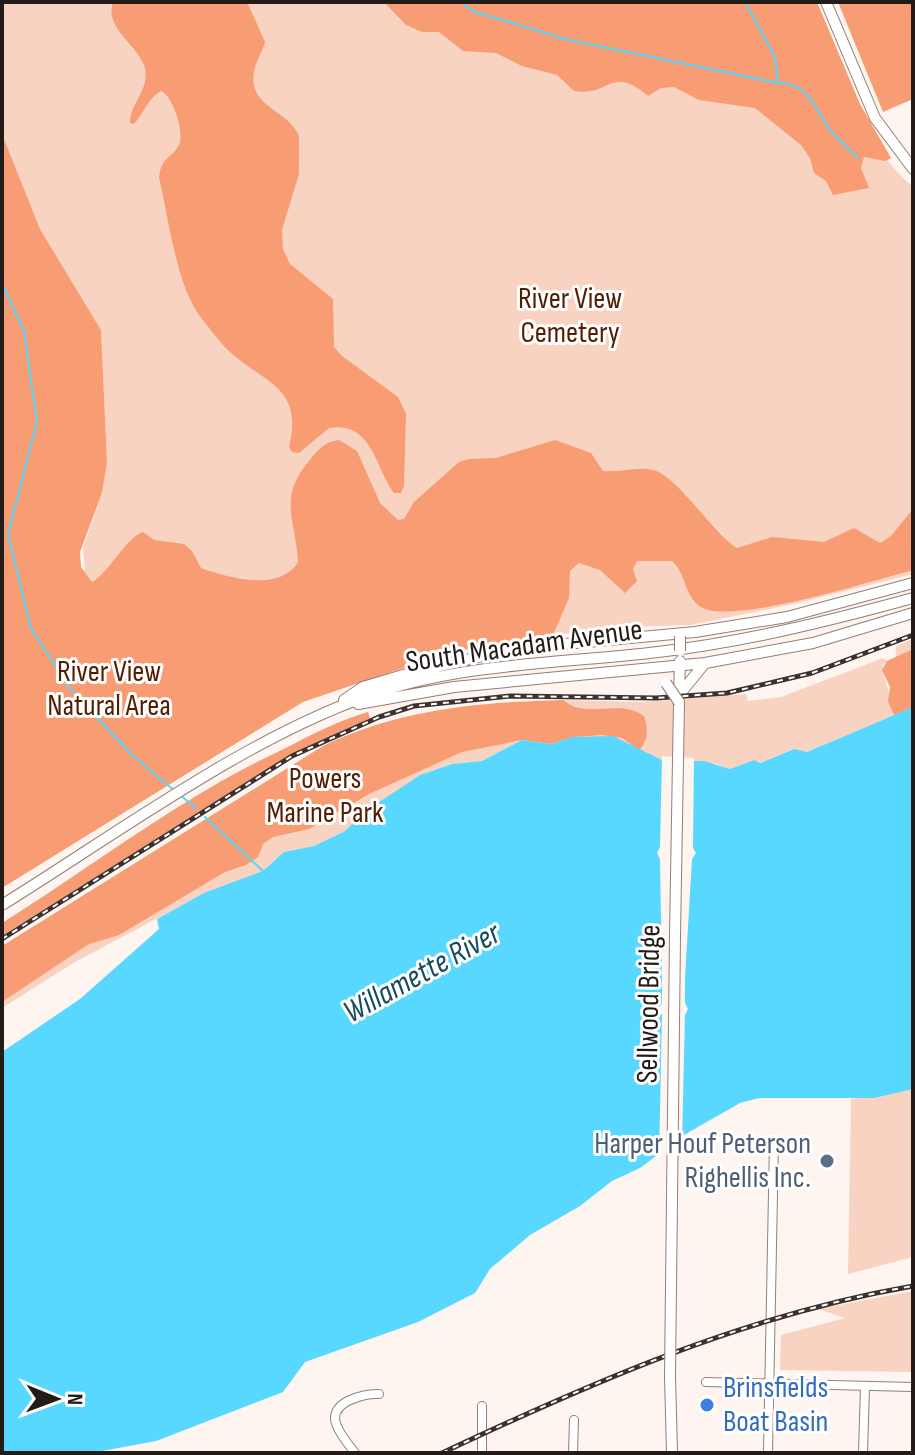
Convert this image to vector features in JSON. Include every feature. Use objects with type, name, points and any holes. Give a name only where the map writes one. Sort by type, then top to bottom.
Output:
[{"type":"main road","points":[[826,2],[875,118],[913,169]]},
{"type":"main road","points":[[332,708],[363,687],[445,663],[511,649],[680,635],[787,617],[913,583]]},
{"type":"main road","name":"South Macadam Avenue","points":[[2,905],[217,771],[332,708],[435,678],[741,640],[913,598]]},
{"type":"main road","points":[[332,708],[427,690],[705,663],[813,643],[913,613]]},
{"type":"main road","name":"Sellwood Bridge","points":[[672,1453],[669,1260],[680,635]]},
{"type":"main road","points":[[643,670],[659,677],[679,699],[705,663]]},
{"type":"street","points":[[768,1453],[774,1141]]},
{"type":"street","points":[[706,1382],[913,1387]]},
{"type":"street","points":[[863,1453],[865,1386]]},
{"type":"street","points":[[355,1453],[335,1424],[335,1415],[340,1405],[355,1397],[379,1394]]},
{"type":"street","points":[[482,1406],[482,1453]]},
{"type":"street","points":[[573,1453],[574,1420]]},
{"type":"green space","name":"River View Cemetery","points":[[2,2],[813,2],[864,125],[894,168],[913,187],[913,574],[794,604],[690,625],[619,627],[514,640],[453,653],[302,700],[245,730],[2,881],[2,507],[86,585],[83,548],[102,493],[107,463],[101,330],[40,229],[2,134]]},
{"type":"green space","points":[[113,2],[247,2],[265,42],[254,72],[257,93],[294,127],[299,136],[299,174],[282,230],[283,249],[290,264],[333,299],[334,347],[398,397],[406,414],[404,486],[401,493],[394,493],[370,448],[355,432],[329,428],[299,453],[292,452],[289,447],[291,411],[286,399],[268,380],[226,348],[193,305],[174,252],[159,178],[164,162],[179,145],[179,124],[174,107],[161,91],[134,124],[130,123],[145,83],[145,68],[113,20]]},
{"type":"green space","points":[[384,2],[817,2],[860,104],[891,158],[885,161],[864,157],[861,168],[869,188],[833,195],[826,181],[814,173],[810,158],[801,145],[755,108],[699,100],[674,87],[661,88],[648,96],[635,87],[618,82],[596,90],[574,91],[557,75],[522,66],[496,53],[463,51],[439,32],[422,32],[406,25]]},
{"type":"green space","points":[[838,2],[913,2],[913,99],[883,112]]},
{"type":"green space","name":"River View Natural Area","points":[[2,134],[40,229],[101,330],[107,463],[102,493],[80,552],[81,567],[92,582],[130,541],[143,532],[154,540],[184,544],[192,551],[201,568],[224,575],[266,580],[290,572],[298,562],[291,510],[294,487],[299,474],[318,450],[339,440],[357,451],[380,503],[398,520],[404,519],[414,502],[459,462],[496,458],[555,440],[591,453],[603,471],[647,469],[663,474],[737,548],[772,537],[824,542],[854,528],[880,543],[891,536],[913,509],[913,570],[771,606],[717,611],[695,603],[672,561],[637,561],[633,569],[637,581],[625,593],[600,570],[579,563],[570,571],[569,598],[553,635],[450,652],[303,702],[2,888]]},
{"type":"green space","name":"Powers Marine Park","points":[[913,639],[913,707],[807,752],[793,749],[759,763],[754,760],[730,769],[716,764],[664,761],[639,750],[522,740],[482,761],[452,764],[420,775],[364,812],[345,831],[314,846],[284,852],[263,871],[188,902],[75,962],[2,1008],[2,950],[563,700],[641,702],[746,694],[748,701],[781,697],[883,658],[887,661],[883,671],[894,714],[896,646]]},
{"type":"green space","points":[[913,649],[913,707],[894,715],[888,701],[890,687],[882,670],[887,661]]},
{"type":"green space","name":"Powers Marine Park","points":[[563,700],[582,708],[624,709],[644,716],[647,729],[645,742],[639,750],[622,738],[602,735],[573,737],[551,744],[522,740],[462,752],[369,794],[309,829],[273,837],[263,844],[258,857],[246,865],[225,872],[119,935],[89,944],[2,1002],[2,946],[323,746],[381,723],[440,710]]},
{"type":"green space","points":[[368,712],[370,718],[282,760],[2,936],[2,923],[198,795],[317,732]]},
{"type":"green space","points":[[913,1089],[913,1257],[848,1274],[851,1099]]},
{"type":"green space","points":[[913,1291],[913,1372],[780,1370],[781,1335],[845,1318],[818,1309]]},
{"type":"water","name":"Willamette River","points":[[913,707],[913,1089],[874,1098],[759,1098],[740,1103],[684,1135],[640,1168],[612,1181],[580,1206],[530,1235],[490,1269],[475,1293],[418,1322],[305,1362],[283,1392],[156,1441],[91,1453],[2,1453],[2,1052],[80,999],[159,929],[157,919],[204,893],[263,871],[284,852],[314,846],[345,831],[364,812],[420,775],[452,764],[482,761],[522,740],[551,744],[573,737],[613,736],[664,761],[704,761],[730,769],[754,760],[760,763],[794,749],[807,752]]},
{"type":"pier","points":[[662,756],[694,758],[693,848],[696,853],[692,859],[685,978],[685,1003],[688,1009],[685,1015],[682,1142],[659,1160],[662,1015],[658,1009],[662,1003],[662,978],[660,859],[657,853],[660,847]]},
{"type":"waterway","points":[[462,2],[472,11],[569,40],[778,83]]},
{"type":"waterway","points":[[745,2],[775,57],[778,83],[789,84],[804,92],[831,131],[858,158]]},
{"type":"waterway","points":[[2,284],[24,331],[37,422],[8,534],[31,628],[71,690],[133,756],[175,791]]},
{"type":"waterway","points":[[180,795],[197,809]]},
{"type":"waterway","points":[[205,817],[263,871]]},
{"type":"railway","points":[[2,939],[292,756],[379,717],[414,706],[511,696],[656,698],[727,693],[812,673],[913,635]]},
{"type":"railway","points":[[442,1453],[672,1353],[790,1314],[913,1286]]},
{"type":"place","name":"Harper Houf Peterson Righellis Inc.","points":[[827,1161]]},
{"type":"place","name":"Brinsfields Boat Basin","points":[[707,1405]]}]
